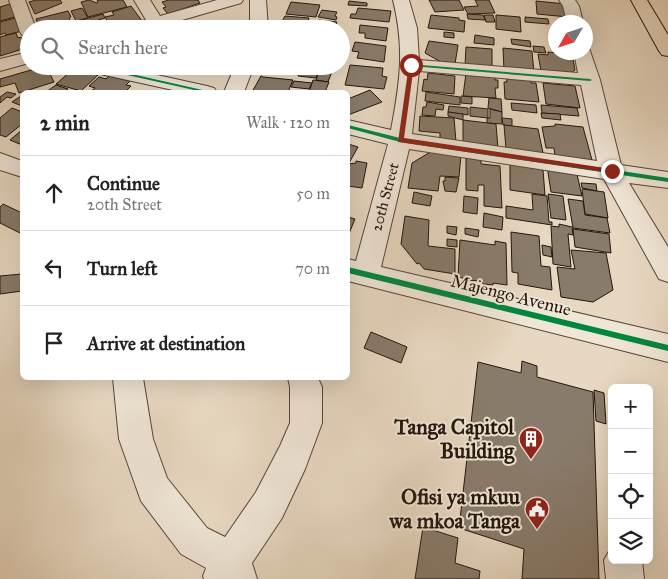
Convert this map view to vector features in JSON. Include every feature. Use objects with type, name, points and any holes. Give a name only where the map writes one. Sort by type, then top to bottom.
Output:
[{"type":"main road","points":[[638,0],[668,51]]},
{"type":"street","points":[[17,0],[24,20]]},
{"type":"street","points":[[142,0],[155,20]]},
{"type":"street","points":[[163,20],[235,0]]},
{"type":"street","points":[[258,0],[259,20]]},
{"type":"street","name":"20th Street","points":[[356,273],[400,140],[411,65],[407,14],[401,0]]},
{"type":"street","points":[[567,0],[573,15]]},
{"type":"street","points":[[0,65],[20,59]]},
{"type":"street","points":[[585,60],[612,171],[668,271]]},
{"type":"street","points":[[411,65],[590,80]]},
{"type":"street","points":[[130,75],[198,90]]},
{"type":"street","points":[[235,90],[241,75]]},
{"type":"street","points":[[350,128],[400,140],[668,180]]},
{"type":"street","points":[[0,161],[20,168]]},
{"type":"street","name":"Majengo Avenue","points":[[356,273],[668,348]]},
{"type":"street","points":[[128,380],[136,439],[153,489],[194,541],[230,573],[269,505],[293,457],[306,423],[306,387],[304,380]]},
{"type":"street","points":[[623,564],[625,579]]},
{"type":"building","points":[[36,0],[60,0],[62,3],[35,14],[29,2]]},
{"type":"building","points":[[89,0],[97,3],[97,0],[123,0],[127,7],[88,17],[81,2]]},
{"type":"building","points":[[169,0],[198,0],[200,3],[168,14],[163,8],[166,7],[162,2]]},
{"type":"building","points":[[429,0],[459,0],[464,10],[435,12]]},
{"type":"building","points":[[475,0],[489,0],[495,13],[468,14],[464,7],[478,6]]},
{"type":"building","points":[[349,1],[367,3],[367,6],[348,5]]},
{"type":"building","points":[[536,1],[566,4],[568,15],[548,15],[537,14]]},
{"type":"building","points":[[291,2],[320,5],[316,17],[286,14]]},
{"type":"building","points":[[10,4],[15,17],[0,21],[0,7]]},
{"type":"building","points":[[131,6],[141,20],[107,20],[105,17],[114,15],[112,12]]},
{"type":"building","points":[[82,8],[88,18],[76,20],[71,11]]},
{"type":"building","points":[[358,8],[391,11],[389,22],[350,18],[351,14],[356,14]]},
{"type":"building","points":[[322,10],[337,12],[336,20],[318,17]]},
{"type":"building","points":[[68,11],[71,17],[69,18],[70,20],[36,19]]},
{"type":"building","points":[[103,14],[105,18],[98,20],[81,20]]},
{"type":"building","points":[[467,14],[483,15],[485,20],[468,19]]},
{"type":"building","points":[[431,15],[459,18],[459,20],[465,21],[464,32],[428,28]]},
{"type":"building","points":[[484,15],[493,15],[495,22],[486,22]]},
{"type":"building","points":[[496,15],[520,17],[521,32],[496,29]]},
{"type":"building","points":[[285,16],[309,18],[308,20],[283,20]]},
{"type":"building","points":[[525,17],[548,19],[548,24],[525,22]]},
{"type":"building","points":[[15,18],[20,32],[0,35],[0,22]]},
{"type":"building","points":[[360,25],[388,28],[386,41],[365,38],[365,33],[359,33]]},
{"type":"building","points":[[444,32],[454,33],[454,38],[444,37]]},
{"type":"building","points":[[16,33],[18,38],[20,37],[20,50],[0,56],[0,37]]},
{"type":"building","points":[[475,35],[494,38],[494,45],[474,43]]},
{"type":"building","points":[[511,39],[530,41],[531,47],[512,44]]},
{"type":"building","points":[[429,41],[458,45],[455,64],[441,62],[425,53]]},
{"type":"building","points":[[355,42],[386,46],[384,62],[357,58],[359,52],[352,51]]},
{"type":"building","points":[[533,46],[544,47],[546,53],[534,52]]},
{"type":"building","points":[[466,47],[492,49],[492,69],[465,66]]},
{"type":"building","points":[[503,48],[532,51],[534,73],[504,70]]},
{"type":"building","points":[[538,54],[548,55],[548,60],[573,60],[575,70],[569,74],[541,71]]},
{"type":"building","points":[[350,65],[383,68],[382,76],[387,77],[384,89],[345,85],[348,75],[350,75]]},
{"type":"building","points":[[20,73],[20,75],[50,75],[54,82],[29,90],[20,90],[19,93],[15,83],[0,87],[0,79]]},
{"type":"building","points":[[428,73],[455,76],[454,94],[422,91],[424,79],[427,80]]},
{"type":"building","points":[[466,73],[495,76],[495,80],[498,80],[498,88],[495,88],[496,98],[463,96]]},
{"type":"building","points":[[67,75],[98,75],[82,90],[56,84]]},
{"type":"building","points":[[298,75],[317,75],[316,78]]},
{"type":"building","points":[[318,75],[331,75],[328,82],[316,80]]},
{"type":"building","points":[[109,76],[130,81],[126,85],[131,86],[127,90],[92,90],[95,88],[89,86],[99,77],[106,79]]},
{"type":"building","points":[[261,76],[293,80],[289,90],[253,90]]},
{"type":"building","points":[[506,77],[531,80],[531,83],[536,83],[539,102],[505,99],[504,82],[507,82]]},
{"type":"building","points":[[313,80],[329,82],[326,90],[310,90]]},
{"type":"building","points":[[294,81],[312,83],[309,89],[291,87]]},
{"type":"building","points":[[543,83],[575,86],[580,108],[546,104]]},
{"type":"building","points":[[56,85],[68,89],[66,90],[49,90]]},
{"type":"building","points":[[370,90],[382,102],[350,114],[350,98]]},
{"type":"building","points":[[7,92],[16,94],[11,98],[7,97],[0,103],[0,97]]},
{"type":"building","points":[[426,92],[460,97],[460,105],[425,101]]},
{"type":"building","points":[[461,96],[472,97],[472,104],[461,103]]},
{"type":"building","points":[[20,97],[20,105],[12,102]]},
{"type":"building","points":[[489,98],[501,99],[502,112],[488,108]]},
{"type":"building","points":[[427,102],[444,105],[443,110],[436,109],[435,116],[422,115],[423,107],[426,107]]},
{"type":"building","points":[[511,103],[536,105],[537,113],[512,110]]},
{"type":"building","points":[[541,105],[577,108],[579,116],[542,113]]},
{"type":"building","points":[[449,106],[468,108],[468,115],[448,112]]},
{"type":"building","points":[[470,107],[488,109],[488,118],[470,116]]},
{"type":"building","points":[[12,108],[20,111],[20,126],[6,137],[0,135],[0,118]]},
{"type":"building","points":[[490,109],[502,112],[502,124],[487,123],[487,118],[490,118]]},
{"type":"building","points":[[448,112],[463,114],[463,120],[448,116]]},
{"type":"building","points":[[541,113],[560,114],[561,120],[542,118]]},
{"type":"building","points":[[420,116],[454,118],[456,142],[440,140],[440,133],[419,131]]},
{"type":"building","points":[[502,118],[512,119],[512,126],[503,125]]},
{"type":"building","points":[[463,120],[496,124],[498,149],[463,146]]},
{"type":"building","points":[[555,124],[583,127],[592,160],[555,156],[554,148],[546,148],[542,127],[555,126]]},
{"type":"building","points":[[504,125],[538,129],[543,153],[506,149]]},
{"type":"building","points":[[20,132],[20,144],[10,140]]},
{"type":"building","points":[[350,145],[358,147],[350,161]]},
{"type":"building","points":[[432,151],[461,155],[459,177],[440,176],[438,191],[408,188],[412,163]]},
{"type":"building","points":[[466,158],[481,160],[481,164],[500,166],[502,208],[484,206],[484,185],[478,185],[478,191],[466,190]]},
{"type":"building","points":[[356,161],[367,163],[362,188],[350,186],[350,164],[356,163]]},
{"type":"building","points":[[510,163],[543,170],[545,195],[510,190]]},
{"type":"building","points":[[547,166],[576,170],[582,196],[551,192]]},
{"type":"building","points":[[445,177],[459,178],[456,192],[445,191],[443,181],[445,181]]},
{"type":"building","points":[[581,183],[596,184],[597,191],[582,188]]},
{"type":"building","points":[[582,189],[604,192],[608,218],[585,214]]},
{"type":"building","points":[[414,192],[432,196],[430,206],[412,203]]},
{"type":"building","points":[[532,194],[547,196],[549,222],[552,222],[552,225],[506,218],[506,206],[533,210]]},
{"type":"building","points":[[548,194],[563,196],[566,220],[551,218]]},
{"type":"building","points":[[464,196],[478,198],[477,214],[463,212]]},
{"type":"building","points":[[568,199],[583,201],[585,215],[607,218],[610,233],[573,228]]},
{"type":"building","points":[[3,204],[20,212],[20,233],[0,223],[0,207]]},
{"type":"building","points":[[484,213],[503,217],[502,230],[483,227]]},
{"type":"building","points":[[405,216],[429,220],[428,246],[455,249],[455,274],[424,269],[419,263],[417,264],[401,244]]},
{"type":"building","points":[[350,218],[355,219],[350,231]]},
{"type":"building","points":[[559,224],[572,227],[573,235],[568,234],[571,267],[553,264],[551,226],[559,227]]},
{"type":"building","points":[[447,226],[457,227],[456,235],[447,233]]},
{"type":"building","points":[[465,228],[479,230],[478,237],[465,234]]},
{"type":"building","points":[[573,229],[609,234],[611,253],[575,247]]},
{"type":"building","points":[[511,232],[539,236],[541,266],[550,267],[552,290],[518,284],[518,273],[512,272]]},
{"type":"building","points":[[447,239],[457,240],[457,247],[447,246]]},
{"type":"building","points":[[460,240],[495,245],[495,241],[506,243],[507,285],[483,284],[482,281],[463,280],[463,278],[458,277]]},
{"type":"building","points":[[542,245],[551,247],[552,257],[543,255]]},
{"type":"building","points":[[571,250],[606,253],[613,290],[593,302],[561,297],[557,267],[575,269]]},
{"type":"building","points":[[20,274],[20,291],[0,294],[0,276]]},
{"type":"building","points":[[371,332],[407,347],[401,363],[364,348]]},
{"type":"building","name":"Tanga Capitol Building","points":[[522,361],[537,366],[537,377],[593,392],[599,579],[522,579],[524,549],[459,528],[478,362],[521,373]]},
{"type":"building","points":[[594,390],[604,393],[606,424],[596,421]]},
{"type":"building","points":[[423,527],[458,538],[455,563],[480,571],[479,579],[415,579]]},
{"type":"cycle path","points":[[411,65],[590,80]]},
{"type":"cycle path","points":[[130,75],[198,90]]},
{"type":"cycle path","points":[[350,128],[400,140],[668,180]]},
{"type":"cycle path","points":[[350,270],[668,348]]},
{"type":"place","name":"Tanga Capitol Building","points":[[531,460]]},
{"type":"place","name":"Ofisi ya mkuu wa mkoa Tanga","points":[[537,530]]},
{"type":"route","points":[[411,65],[400,140],[612,171]]}]
